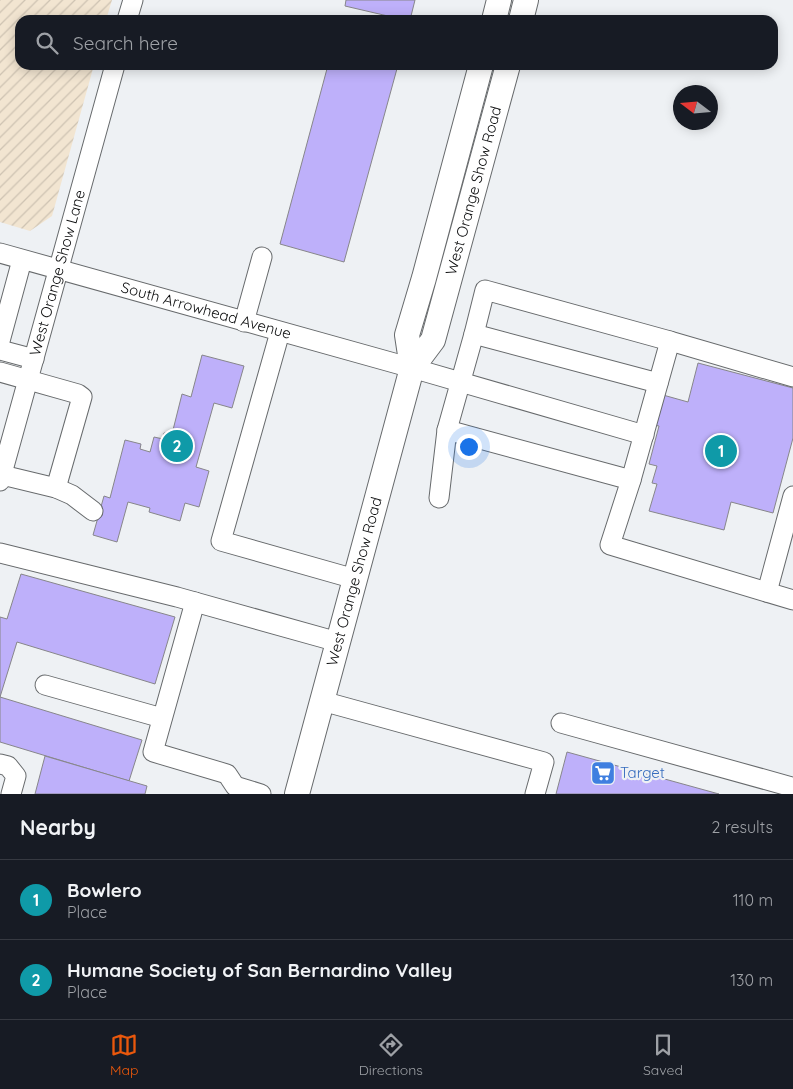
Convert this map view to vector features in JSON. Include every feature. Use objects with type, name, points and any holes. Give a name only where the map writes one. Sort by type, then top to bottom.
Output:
[{"type":"main road","points":[[495,15],[499,0]]},
{"type":"main road","points":[[522,15],[526,0]]},
{"type":"main road","name":"West Orange Show Road","points":[[412,368],[407,335],[482,70]]},
{"type":"main road","name":"West Orange Show Road","points":[[297,794],[412,368],[433,340],[507,70]]},
{"type":"street","points":[[128,15],[133,0]]},
{"type":"street","name":"West Orange Show Lane","points":[[1,478],[114,70]]},
{"type":"street","name":"South Arrowhead Avenue","points":[[0,254],[412,368],[644,435]]},
{"type":"street","points":[[244,322],[262,258]]},
{"type":"street","points":[[0,341],[22,260]]},
{"type":"street","points":[[439,498],[447,430],[485,290],[793,377]]},
{"type":"street","points":[[280,332],[221,542],[355,579]]},
{"type":"street","points":[[474,334],[658,383]]},
{"type":"street","points":[[670,341],[631,480],[610,545],[793,600]]},
{"type":"street","points":[[0,350],[34,359]]},
{"type":"street","points":[[0,372],[78,394],[82,397],[56,488]]},
{"type":"street","points":[[447,430],[631,480]]},
{"type":"street","points":[[1,478],[56,488],[72,495],[93,511]]},
{"type":"street","points":[[767,592],[793,496]]},
{"type":"street","points":[[0,552],[195,602],[338,642]]},
{"type":"street","points":[[195,602],[153,752],[227,774],[235,786],[261,794]]},
{"type":"street","points":[[45,685],[162,718]]},
{"type":"street","points":[[322,701],[544,762],[535,794]]},
{"type":"street","points":[[561,723],[792,788]]},
{"type":"street","points":[[0,764],[8,766],[16,776],[11,794]]},
{"type":"shaded area","points":[[0,0],[112,0],[108,15],[15,15],[15,70],[93,70],[52,216],[30,231],[0,222]]},
{"type":"building","points":[[346,0],[415,0],[411,15],[384,15],[345,6]]},
{"type":"building","points":[[327,70],[397,70],[344,262],[280,244]]},
{"type":"building","points":[[202,355],[244,366],[232,408],[214,403],[196,467],[209,471],[199,507],[185,503],[180,521],[149,512],[150,508],[128,502],[117,542],[93,535],[104,496],[110,498],[125,440],[141,444],[140,449],[150,452],[154,437],[163,439],[164,433],[172,434],[182,394],[191,397]]},
{"type":"building","points":[[698,363],[793,388],[793,438],[773,513],[731,502],[724,530],[649,511],[657,484],[652,483],[657,466],[649,464],[659,426],[654,425],[663,395],[688,402]]},
{"type":"building","points":[[21,574],[175,617],[155,684],[17,642],[0,697],[0,617],[7,619]]},
{"type":"building","points":[[0,697],[142,740],[129,781],[0,742]]},
{"type":"building","name":"Target","points":[[567,752],[719,794],[556,794]]},
{"type":"building","points":[[45,756],[147,786],[145,794],[35,794]]},
{"type":"place","name":"Humane Society of San Bernardino Valley","points":[[177,446]]},
{"type":"place","name":"Bowlero","points":[[721,451]]},
{"type":"place","name":"Target","points":[[603,773]]}]
